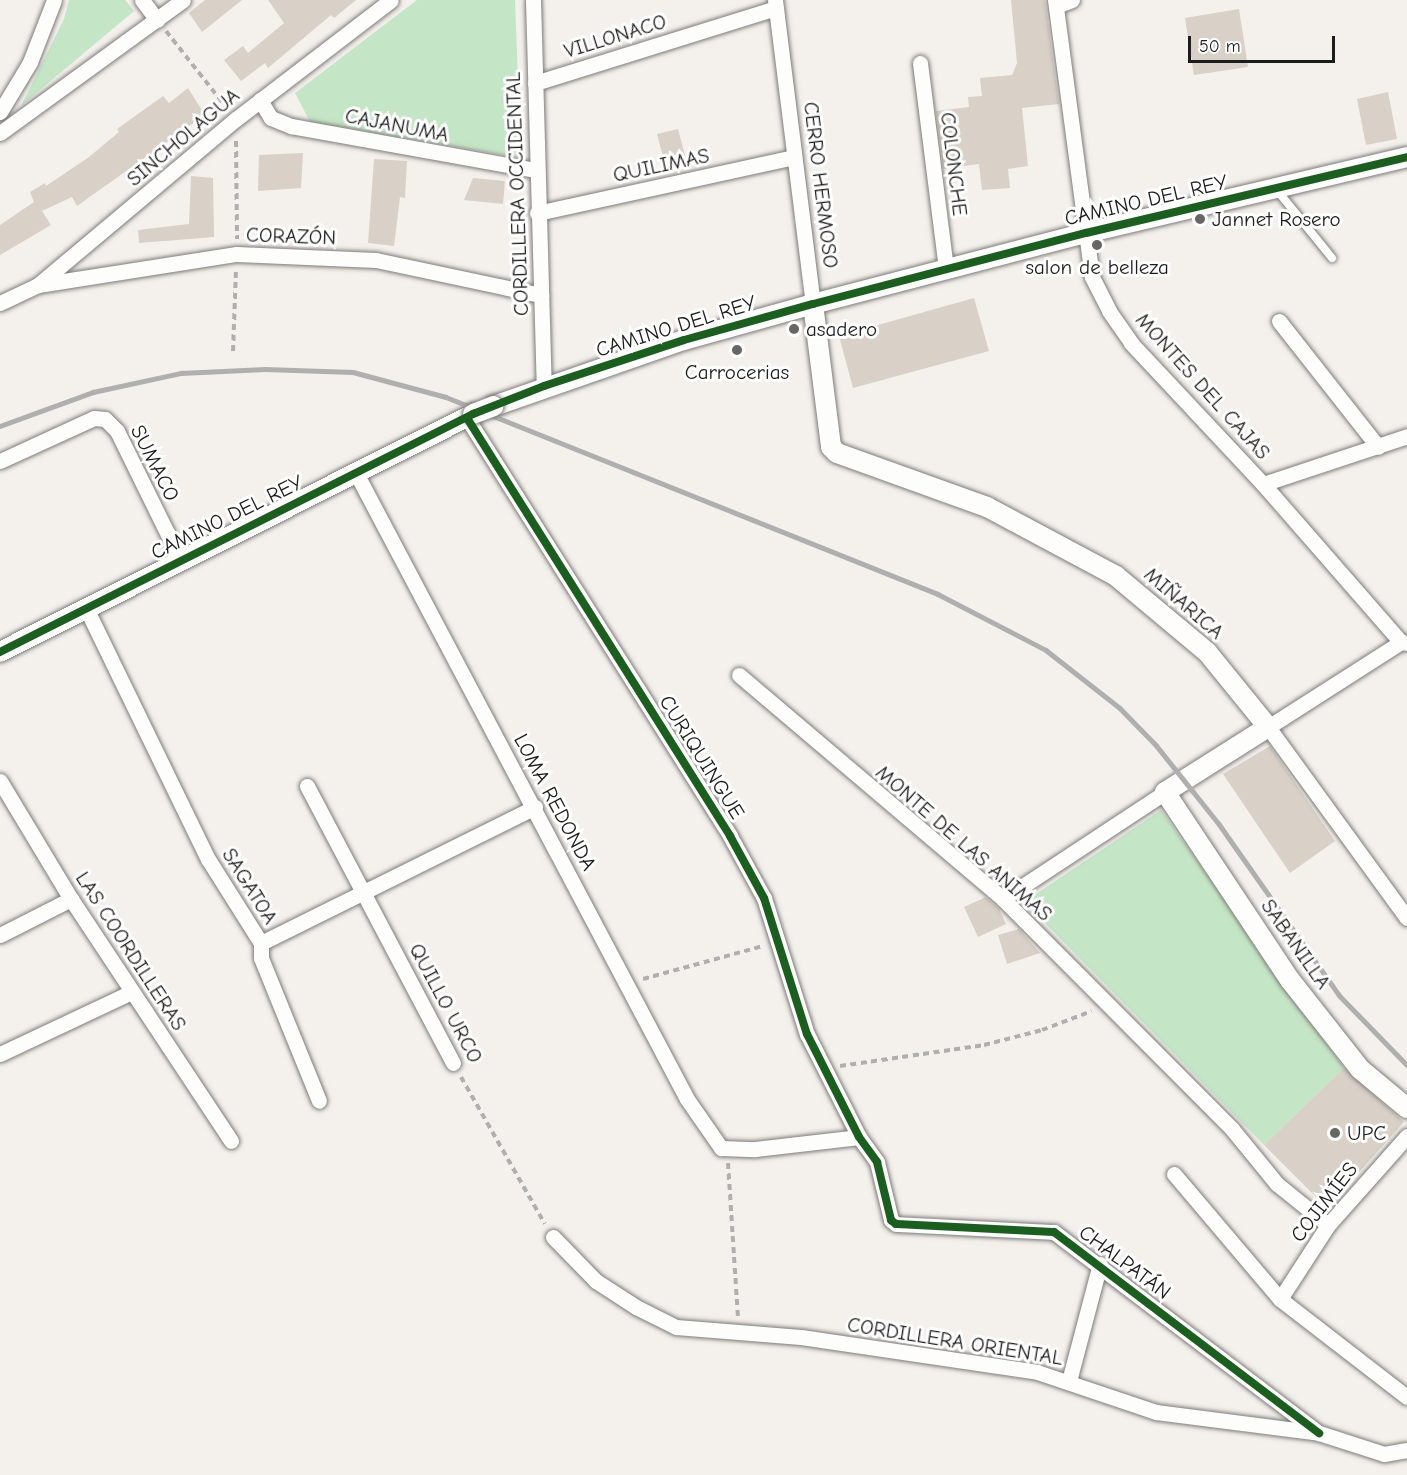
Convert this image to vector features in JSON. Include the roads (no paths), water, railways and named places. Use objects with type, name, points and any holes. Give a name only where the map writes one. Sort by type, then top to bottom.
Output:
[{"type":"street","points":[[0,112],[30,62],[54,0]]},
{"type":"street","points":[[142,0],[157,20]]},
{"type":"street","points":[[0,134],[183,0]]},
{"type":"street","name":"SINCHOLAGUA","points":[[0,303],[38,285],[236,119],[391,0]]},
{"type":"street","name":"CORDILLERA OCCIDENTAL","points":[[533,0],[537,213],[544,386]]},
{"type":"street","points":[[1056,3],[1072,0]]},
{"type":"street","name":"MONTES DEL CAJAS","points":[[1056,3],[1092,277],[1131,343],[1263,484],[1404,643]]},
{"type":"street","name":"VILLONACO","points":[[535,84],[776,4]]},
{"type":"street","name":"CERRO HERMOSO","points":[[776,4],[793,158],[831,447]]},
{"type":"street","name":"COLONCHE","points":[[920,63],[946,269]]},
{"type":"street","name":"CAJANUMA","points":[[260,100],[271,118],[291,126],[536,170]]},
{"type":"street","name":"CAMINO DEL REY","points":[[0,652],[470,416],[544,386],[684,340],[813,304],[1086,232],[1407,157]]},
{"type":"street","name":"QUILIMAS","points":[[537,213],[793,158]]},
{"type":"street","name":"CORAZÓN","points":[[38,285],[237,254],[376,260],[541,295]]},
{"type":"street","points":[[1279,321],[1378,447]]},
{"type":"street","name":"CURIQUINGUE","points":[[470,416],[724,826],[764,898],[807,1034],[822,1070],[859,1137]]},
{"type":"street","name":"SUMACO","points":[[0,461],[94,418],[105,419],[117,430],[181,561]]},
{"type":"street","points":[[1263,484],[1407,436]]},
{"type":"street","name":"MIÑARICA","points":[[831,447],[837,453],[987,507],[1116,576],[1207,652],[1268,727],[1407,918]]},
{"type":"street","name":"LOMA REDONDA","points":[[356,473],[535,807],[687,1100],[721,1148],[755,1149],[859,1137]]},
{"type":"street","name":"SAGATOA","points":[[86,608],[208,859],[261,943],[362,890],[535,807]]},
{"type":"street","points":[[1003,899],[1165,792],[1404,643]]},
{"type":"street","name":"MONTE DE LAS ANIMAS","points":[[739,675],[1003,899],[1232,1129],[1277,1184],[1328,1225]]},
{"type":"street","name":"QUILLO URCO","points":[[307,786],[453,1063]]},
{"type":"street","name":"LAS COORDILLERAS","points":[[2,791],[231,1141]]},
{"type":"street","name":"SABANILLA","points":[[1165,792],[1297,989],[1360,1069],[1407,1108]]},
{"type":"street","points":[[0,935],[71,898]]},
{"type":"street","points":[[261,943],[261,958],[319,1101]]},
{"type":"street","points":[[0,1054],[132,992]]},
{"type":"street","name":"COJIMÍES","points":[[1280,1299],[1328,1225],[1407,1136]]},
{"type":"street","name":"CHALPATÁN","points":[[859,1137],[877,1162],[890,1217],[896,1224],[1054,1232],[1100,1264],[1319,1433]]},
{"type":"street","points":[[1174,1174],[1280,1299],[1407,1396]]},
{"type":"street","name":"CORDILLERA ORIENTAL","points":[[553,1237],[596,1281],[636,1307],[676,1327],[739,1334],[801,1337],[1037,1372],[1156,1412],[1319,1433],[1384,1454],[1407,1450]]},
{"type":"street","points":[[1069,1381],[1100,1264]]},
{"type":"lane","points":[[1275,188],[1332,258]]},
{"type":"railway","points":[[0,426],[93,392],[181,373],[265,369],[353,372],[446,397],[938,594],[1046,650],[1120,708],[1156,745],[1219,824],[1339,995],[1407,1065]]},
{"type":"place","name":"Jannet Rosero","points":[[1200,219]]},
{"type":"place","name":"salon de belleza","points":[[1097,245]]},
{"type":"place","name":"asadero","points":[[794,329]]},
{"type":"place","name":"Carrocerias","points":[[737,350]]},
{"type":"place","name":"UPC","points":[[1335,1133]]}]
